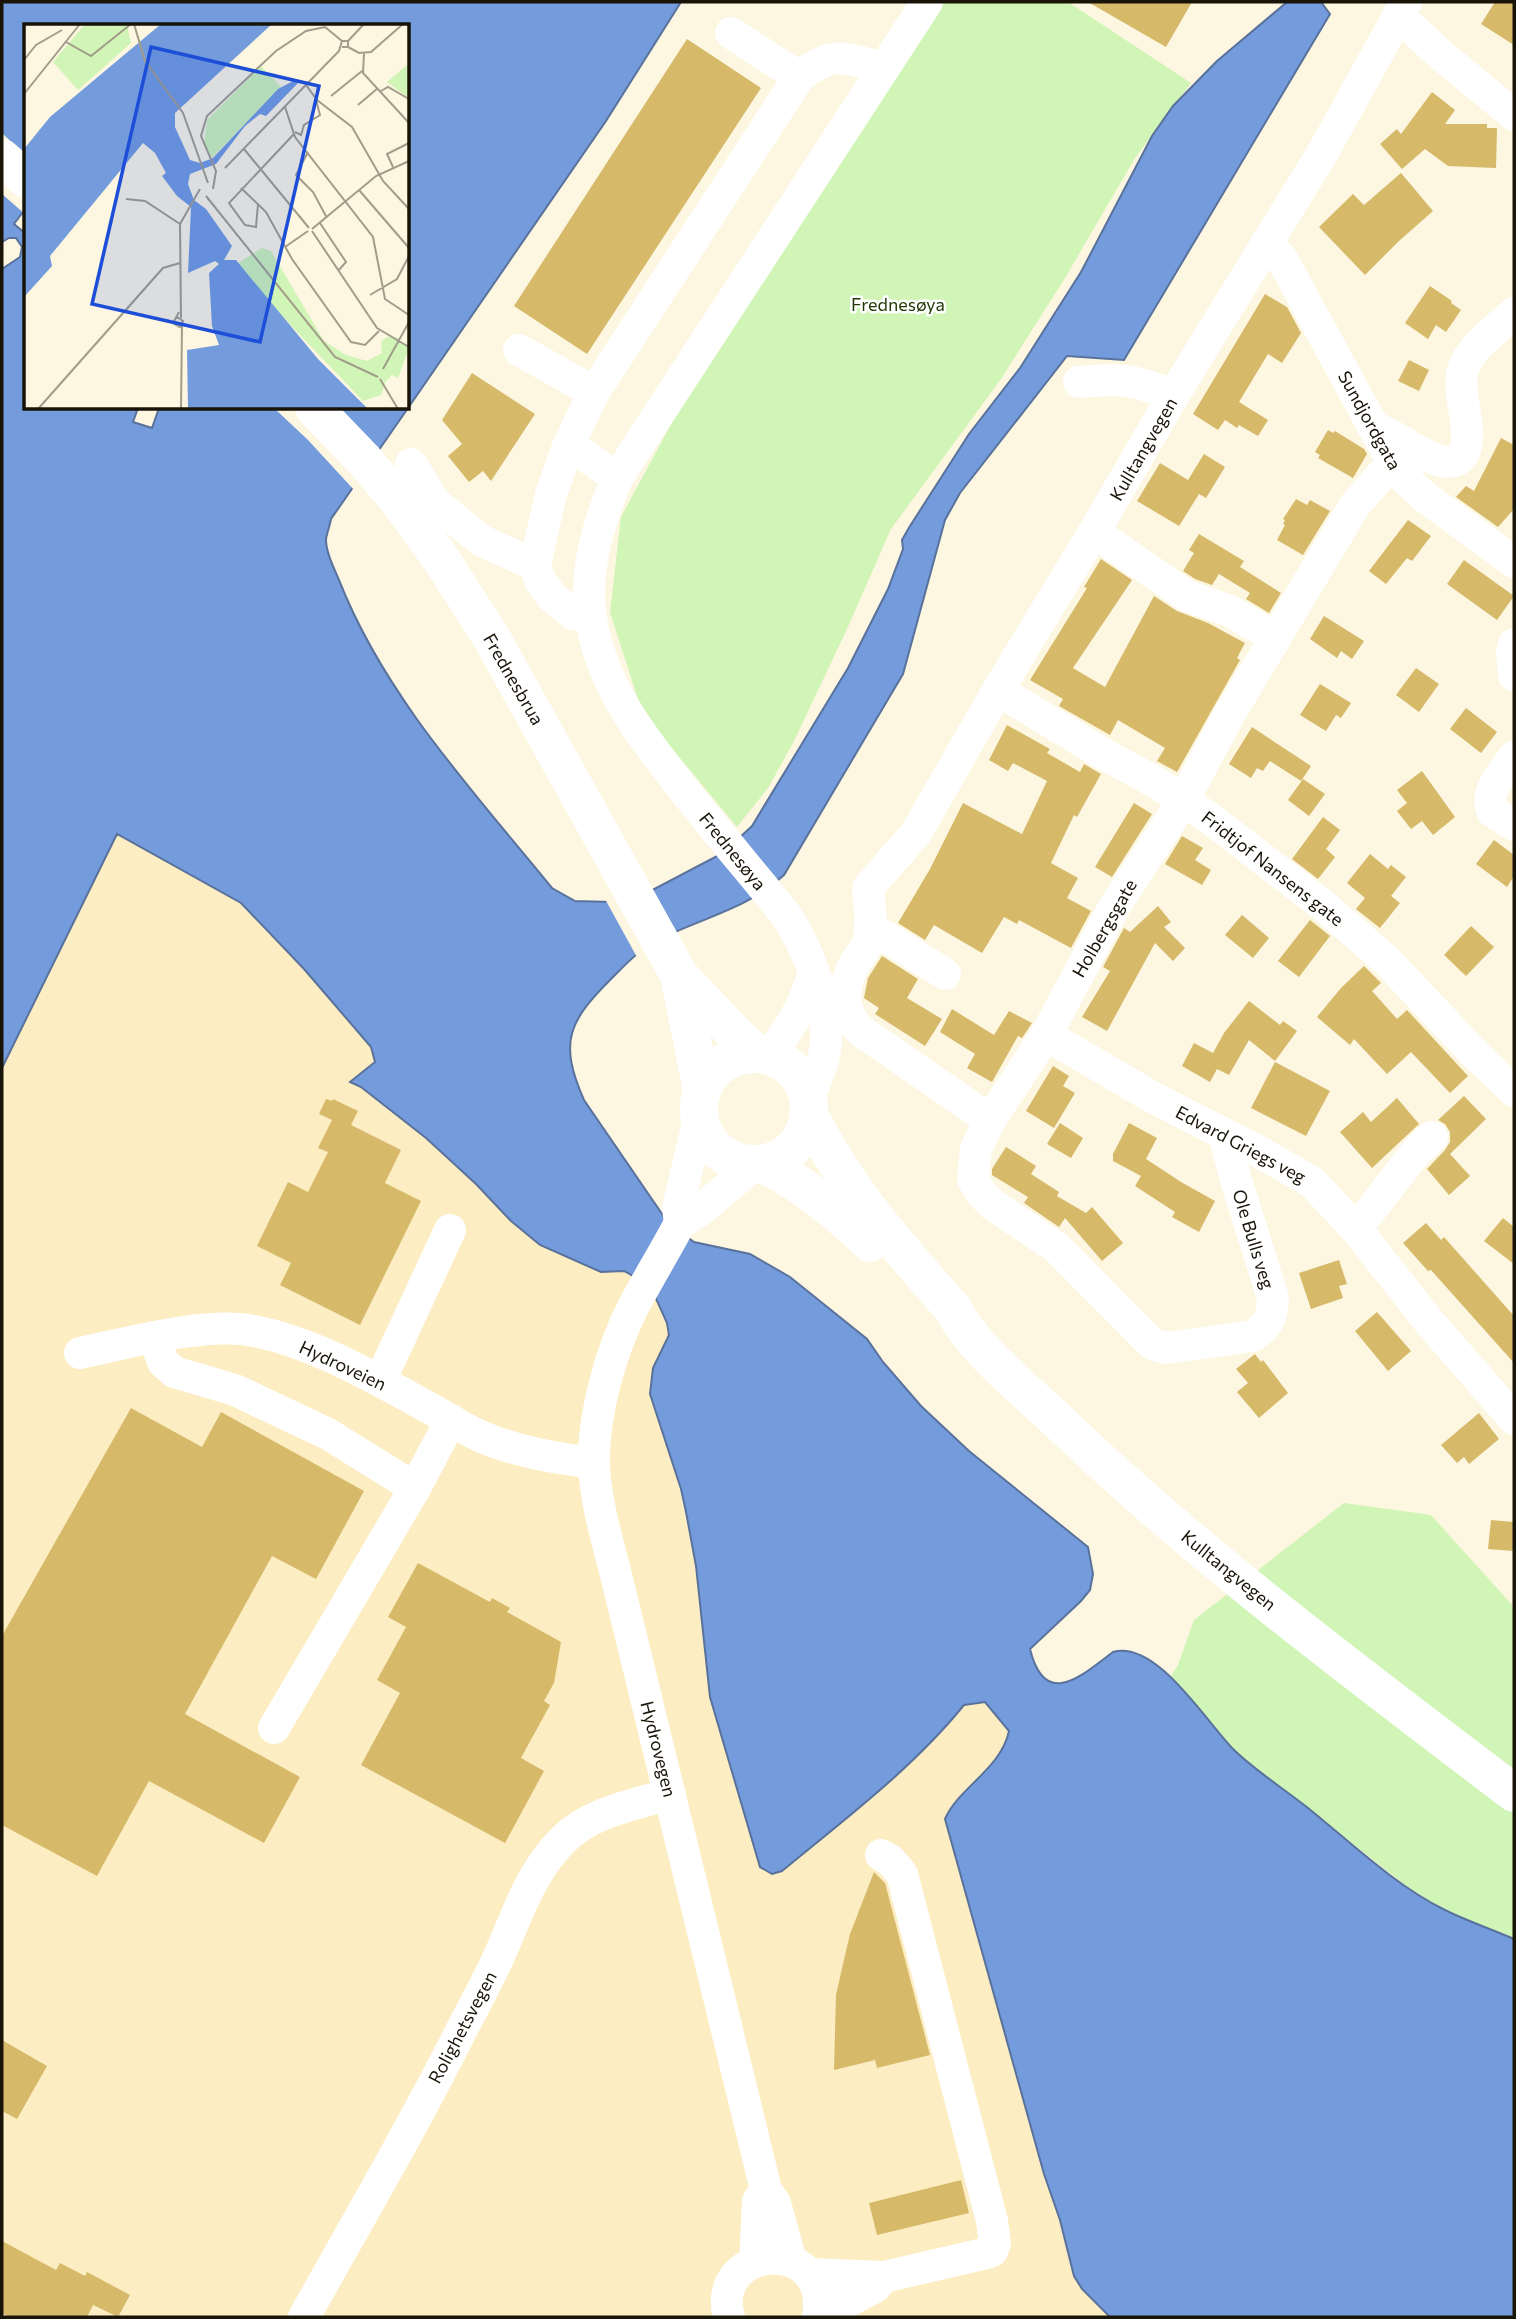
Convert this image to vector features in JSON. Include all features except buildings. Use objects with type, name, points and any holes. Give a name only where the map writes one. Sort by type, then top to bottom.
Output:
[{"type":"highway","points":[[2,158],[24,177]]},
{"type":"highway","name":"Frednesbrua","points":[[316,410],[398,500],[441,559],[491,637],[679,975]]},
{"type":"highway","points":[[679,975],[736,1035],[762,1054],[782,1061],[794,1070],[803,1083],[809,1106],[805,1133],[795,1147],[781,1158],[759,1164],[738,1162],[724,1156],[712,1146],[704,1133],[679,975]]},
{"type":"highway","points":[[701,1104],[710,1075],[723,1063],[739,1055],[762,1054]]},
{"type":"highway","name":"Kulltangvegen","points":[[809,1106],[825,1148],[857,1196],[953,1309],[962,1326],[1084,1446],[1158,1513],[1249,1589],[1514,1793]]},
{"type":"highway","name":"Kulltangvegen","points":[[759,1164],[796,1181],[835,1210],[945,1318],[962,1326]]},
{"type":"street","name":"Frednesøya","points":[[809,1106],[825,1051],[826,1032],[814,974],[798,934],[786,915],[640,735],[620,702],[602,662],[590,617],[591,579],[597,536],[617,478],[927,2]]},
{"type":"street","points":[[1402,8],[1441,55],[1514,115]]},
{"type":"street","name":"Kulltangvegen","points":[[870,927],[868,888],[916,833],[1173,396],[1323,152],[1402,8]]},
{"type":"street","points":[[731,33],[799,77]]},
{"type":"street","points":[[590,617],[573,614],[552,597],[540,580],[535,565],[551,494],[569,444],[594,392],[799,77],[822,60],[834,58],[883,68]]},
{"type":"street","name":"Sundjordgata","points":[[1266,243],[1282,259],[1392,463],[1409,484],[1425,497],[1514,562]]},
{"type":"street","points":[[1372,426],[1434,461],[1454,461],[1462,454],[1467,436],[1462,373],[1467,361],[1477,349],[1514,313]]},
{"type":"street","points":[[519,350],[594,392]]},
{"type":"street","points":[[1079,382],[1114,378],[1134,381],[1173,396]]},
{"type":"street","points":[[569,444],[617,478]]},
{"type":"street","name":"Holbergsgate","points":[[1167,1348],[1152,1344],[1057,1248],[993,1205],[981,1193],[973,1179],[972,1164],[976,1149],[990,1121],[1046,1035],[1113,909],[1183,801],[1229,715],[1355,505],[1392,463]]},
{"type":"street","points":[[411,464],[435,503],[482,541],[535,565]]},
{"type":"street","points":[[1094,532],[1187,596],[1230,611],[1276,638]]},
{"type":"street","points":[[1514,644],[1514,675]]},
{"type":"street","name":"Fridtjof Nansens gate","points":[[998,690],[1098,751],[1157,783],[1208,817],[1360,936],[1514,1091]]},
{"type":"street","points":[[1514,757],[1492,790],[1490,798],[1492,811],[1514,825]]},
{"type":"street","points":[[945,974],[870,927],[868,942],[845,988],[845,1005],[849,1017],[861,1031],[990,1121]]},
{"type":"street","points":[[762,1054],[786,1036],[799,1016],[814,974]]},
{"type":"street","name":"Edvard Griegs veg","points":[[1046,1035],[1154,1098],[1312,1182],[1356,1229],[1431,1324],[1514,1419]]},
{"type":"street","points":[[701,1104],[678,1208],[680,1223],[759,1164]]},
{"type":"street","name":"Ole Bulls veg","points":[[1167,1348],[1253,1336],[1263,1330],[1273,1310],[1273,1298],[1224,1133]]},
{"type":"street","points":[[1356,1229],[1417,1152],[1432,1138]]},
{"type":"street","name":"Hydrovegen","points":[[680,1223],[632,1309],[610,1365],[598,1417],[594,1462],[597,1488],[766,2190],[775,2203],[800,2268],[819,2295],[818,2317]]},
{"type":"street","points":[[380,1381],[450,1230]]},
{"type":"street","name":"Hydroveien","points":[[80,1353],[154,1337],[217,1329],[252,1330],[309,1347],[380,1381],[480,1436],[542,1456],[594,1462]]},
{"type":"street","points":[[154,1337],[163,1362],[174,1372],[235,1390],[316,1428],[415,1488]]},
{"type":"street","points":[[274,1728],[452,1420]]},
{"type":"street","name":"Rolighetsvegen","points":[[304,2317],[460,2033],[499,1957],[535,1875],[547,1857],[566,1837],[587,1822],[613,1811],[670,1794]]},
{"type":"street","points":[[726,2315],[733,2281],[755,2262],[773,2258],[800,2268],[884,2277],[986,2253],[992,2251],[995,2243],[989,2209],[902,1874],[890,1860],[881,1855]]},
{"type":"street","name":"Hydrovegen","points":[[755,2262],[758,2201],[766,2190]]},
{"type":"street","points":[[818,2317],[875,2287],[884,2277]]},
{"type":"shaded area","points":[[117,834],[241,903],[304,969],[371,1047],[375,1061],[350,1083],[360,1087],[426,1138],[511,1221],[540,1245],[601,1272],[624,1271],[642,1281],[654,1294],[667,1323],[669,1335],[653,1368],[696,1566],[782,1871],[860,1807],[941,1733],[964,1704],[985,1701],[1009,1731],[1007,1740],[994,1761],[947,1814],[1044,2174],[1060,2220],[1110,2317],[2,2317],[2,1068]]},
{"type":"green space","name":"Frednesøya","points":[[942,2],[1068,2],[1191,83],[1135,158],[1065,278],[1001,379],[891,529],[793,743],[768,788],[737,827],[642,712],[610,612],[621,517],[676,415]]},
{"type":"green space","points":[[1344,1503],[1431,1515],[1514,1607],[1514,1939],[1444,1910],[1405,1885],[1234,1750],[1188,1695],[1170,1678],[1178,1665],[1194,1620]]},
{"type":"water","points":[[2,2],[681,2],[606,121],[410,405],[410,24],[24,24],[24,211],[14,224],[24,232],[24,410],[137,410],[133,422],[152,428],[158,410],[407,410],[331,519],[326,544],[339,580],[358,623],[406,704],[462,779],[552,888],[575,901],[612,902],[643,895],[723,853],[752,826],[848,668],[888,589],[903,549],[902,540],[910,526],[969,434],[1020,368],[1081,272],[1152,136],[1173,106],[1217,61],[1287,2],[1321,2],[1330,14],[1124,360],[1067,356],[960,493],[945,520],[903,674],[784,875],[770,887],[738,906],[652,943],[631,959],[597,993],[577,1020],[570,1047],[571,1062],[584,1100],[669,1224],[694,1242],[750,1254],[790,1277],[867,1339],[921,1406],[969,1451],[1088,1547],[1093,1574],[1090,1590],[1030,1649],[1037,1668],[1045,1679],[1054,1683],[1077,1678],[1113,1652],[1129,1652],[1146,1658],[1178,1685],[1232,1748],[1391,1876],[1445,1910],[1514,1939],[1514,2317],[1110,2317],[1082,2289],[1074,2276],[1060,2220],[1044,2174],[945,1819],[959,1798],[997,1756],[1009,1731],[985,1702],[964,1705],[901,1771],[782,1871],[772,1874],[760,1867],[710,1697],[696,1566],[686,1512],[650,1394],[653,1368],[669,1335],[667,1323],[654,1294],[642,1281],[624,1271],[601,1272],[540,1245],[511,1221],[426,1138],[361,1087],[350,1082],[375,1062],[371,1047],[304,969],[241,903],[117,834],[2,1068],[2,269],[20,257],[22,247],[16,238],[2,242]]},
{"type":"pier","points":[[2,133],[24,154],[24,213],[2,194]]},
{"type":"pier","points":[[276,410],[340,410],[381,453],[355,491]]},
{"type":"pier","points":[[641,892],[653,947],[638,959],[605,899]]}]
